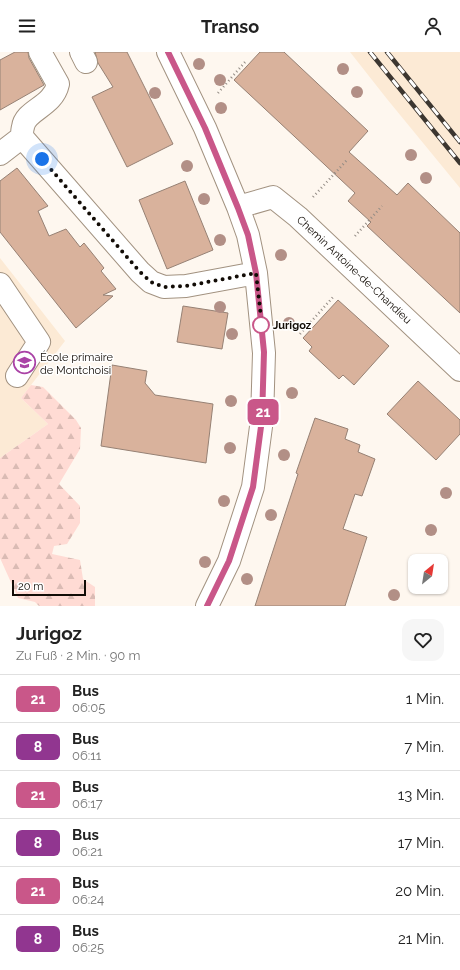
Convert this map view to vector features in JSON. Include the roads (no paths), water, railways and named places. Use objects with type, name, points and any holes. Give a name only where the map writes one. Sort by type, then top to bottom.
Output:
[{"type":"street","points":[[40,52],[58,84],[56,91],[50,100],[28,117],[22,126],[22,137],[140,272],[151,282],[164,287],[186,286],[256,273]]},
{"type":"street","points":[[168,52],[205,128],[248,235],[256,273],[264,352],[262,419],[253,487],[229,561],[207,606]]},
{"type":"street","points":[[0,154],[22,137]]},
{"type":"street","name":"Chemin Antoine-de-Chandieu","points":[[238,208],[273,196],[460,370]]},
{"type":"street","points":[[0,284],[39,342],[17,376]]},
{"type":"railway","points":[[370,52],[460,163]]},
{"type":"railway","points":[[387,52],[460,142]]},
{"type":"place","name":"Jurigoz","points":[[261,325]]},
{"type":"place","name":"École primaire de Montchoisi","points":[[24,363]]}]
